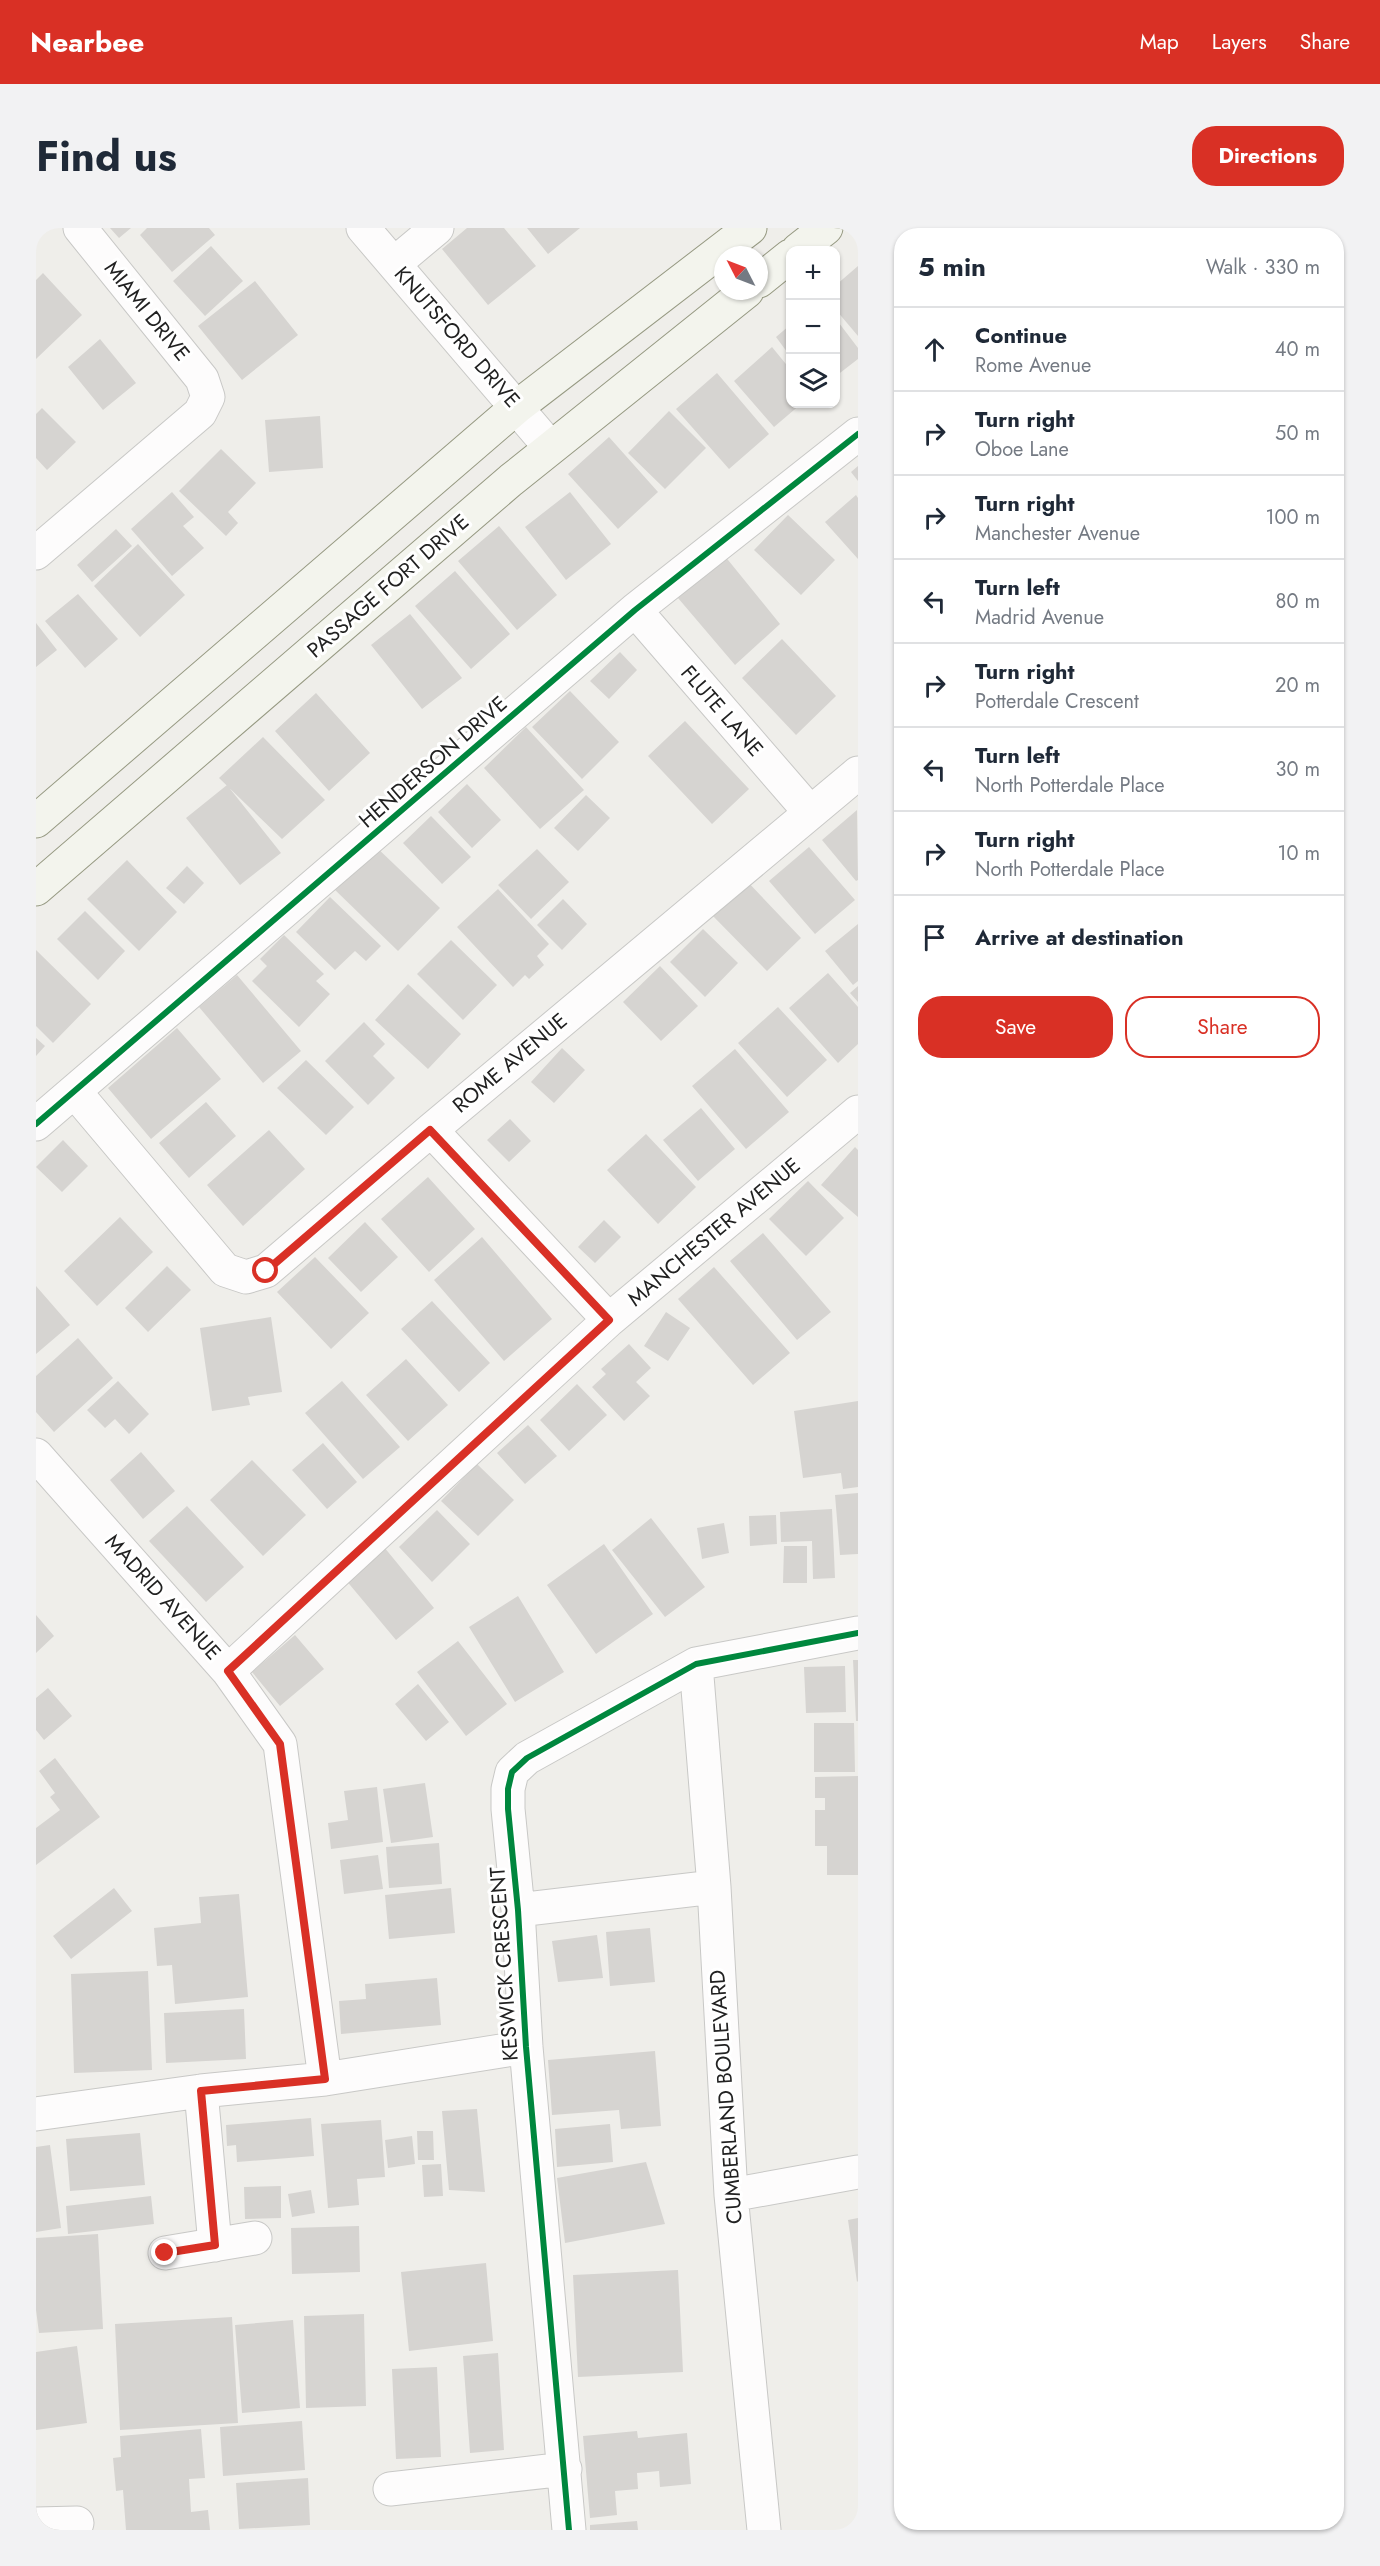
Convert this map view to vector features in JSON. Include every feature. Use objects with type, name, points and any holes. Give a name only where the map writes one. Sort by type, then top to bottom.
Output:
[{"type":"main road","points":[[36,821],[517,407],[750,228]]},
{"type":"main road","points":[[803,246],[826,228]]},
{"type":"main road","points":[[768,274],[786,259]]},
{"type":"main road","name":"PASSAGE FORT DRIVE","points":[[36,888],[550,447],[736,300]]},
{"type":"street","name":"MIAMI DRIVE","points":[[36,554],[200,413],[208,398],[202,379],[80,228]]},
{"type":"street","name":"KNUTSFORD DRIVE","points":[[363,228],[550,447]]},
{"type":"street","points":[[394,264],[436,228]]},
{"type":"street","name":"HENDERSON DRIVE","points":[[36,1124],[634,610],[858,434]]},
{"type":"street","name":"FLUTE LANE","points":[[634,610],[809,811]]},
{"type":"street","name":"ROME AVENUE","points":[[75,1092],[225,1270],[246,1277],[266,1271],[809,811],[858,773]]},
{"type":"street","name":"MANCHESTER AVENUE","points":[[228,1671],[609,1320],[858,1112]]},
{"type":"street","points":[[430,1130],[609,1320]]},
{"type":"street","name":"MADRID AVENUE","points":[[36,1455],[228,1671],[280,1744],[325,2079]]},
{"type":"street","name":"KESWICK CRESCENT","points":[[569,2530],[526,2047],[518,1910],[508,1809],[508,1789],[512,1772],[527,1758],[696,1664],[858,1633]]},
{"type":"street","name":"CUMBERLAND BOULEVARD","points":[[696,1664],[714,1887],[731,2195],[764,2530]]},
{"type":"street","points":[[518,1910],[714,1887]]},
{"type":"street","points":[[36,2114],[201,2091],[325,2079],[526,2047]]},
{"type":"street","points":[[201,2091],[215,2245]]},
{"type":"street","points":[[731,2195],[858,2172]]},
{"type":"street","points":[[165,2253],[255,2238]]},
{"type":"street","points":[[390,2489],[565,2469]]},
{"type":"street","points":[[36,2524],[77,2523]]},
{"type":"building","points":[[110,228],[131,228],[119,238]]},
{"type":"building","points":[[147,228],[209,228],[215,235],[172,272],[140,235]]},
{"type":"building","points":[[467,228],[504,228],[536,266],[488,305],[442,249]]},
{"type":"building","points":[[527,228],[580,228],[548,254]]},
{"type":"building","points":[[211,246],[243,281],[205,316],[173,281]]},
{"type":"building","points":[[858,266],[858,336],[840,315],[840,282]]},
{"type":"building","points":[[43,273],[82,315],[36,359],[36,280]]},
{"type":"building","points":[[255,281],[298,335],[242,380],[198,326]]},
{"type":"building","points":[[840,324],[858,348],[858,359],[840,373]]},
{"type":"building","points":[[786,328],[786,351],[776,337]]},
{"type":"building","points":[[100,339],[136,383],[103,410],[68,367]]},
{"type":"building","points":[[772,347],[786,364],[786,408],[796,408],[774,427],[734,381]]},
{"type":"building","points":[[717,373],[769,434],[729,469],[676,409]]},
{"type":"building","points":[[42,408],[76,442],[47,470],[36,458],[36,414]]},
{"type":"building","points":[[669,411],[706,448],[665,489],[628,453]]},
{"type":"building","points":[[320,416],[323,468],[269,472],[265,420]]},
{"type":"building","points":[[609,437],[658,492],[618,529],[568,474]]},
{"type":"building","points":[[221,449],[256,483],[228,512],[238,523],[226,536],[179,491]]},
{"type":"building","points":[[858,466],[858,481],[851,472]]},
{"type":"building","points":[[172,492],[194,517],[183,526],[204,548],[172,576],[131,529]]},
{"type":"building","points":[[570,492],[611,544],[566,580],[525,527]]},
{"type":"building","points":[[856,495],[858,498],[858,559],[825,522]]},
{"type":"building","points":[[788,515],[835,560],[801,595],[754,550]]},
{"type":"building","points":[[499,526],[557,595],[517,630],[458,561]]},
{"type":"building","points":[[116,529],[132,546],[92,582],[77,565]]},
{"type":"building","points":[[138,544],[185,595],[140,637],[94,586]]},
{"type":"building","points":[[724,555],[780,624],[735,665],[678,598]]},
{"type":"building","points":[[455,571],[510,634],[471,669],[415,606]]},
{"type":"building","points":[[78,594],[118,639],[85,668],[45,621]]},
{"type":"building","points":[[410,614],[462,678],[422,709],[371,645]]},
{"type":"building","points":[[36,623],[57,650],[36,667]]},
{"type":"building","points":[[782,639],[836,696],[796,735],[742,678]]},
{"type":"building","points":[[620,652],[637,670],[609,699],[590,681]]},
{"type":"building","points":[[570,691],[619,742],[582,779],[532,727]]},
{"type":"building","points":[[316,693],[370,753],[329,791],[275,731]]},
{"type":"building","points":[[685,721],[749,789],[712,824],[648,756]]},
{"type":"building","points":[[526,727],[584,790],[540,829],[484,768]]},
{"type":"building","points":[[263,737],[325,800],[282,839],[219,778]]},
{"type":"building","points":[[467,784],[501,820],[472,848],[438,812]]},
{"type":"building","points":[[227,785],[281,853],[240,885],[186,818]]},
{"type":"building","points":[[586,795],[610,818],[578,851],[554,828]]},
{"type":"building","points":[[857,810],[858,880],[856,881],[822,840]]},
{"type":"building","points":[[431,816],[471,857],[442,884],[403,843]]},
{"type":"building","points":[[373,844],[440,908],[398,951],[332,887]]},
{"type":"building","points":[[809,847],[855,900],[815,934],[769,881]]},
{"type":"building","points":[[537,849],[569,882],[531,919],[498,885]]},
{"type":"building","points":[[127,860],[177,912],[139,951],[87,899]]},
{"type":"building","points":[[187,866],[204,883],[184,904],[166,888]]},
{"type":"building","points":[[745,879],[801,938],[767,971],[710,913]]},
{"type":"building","points":[[498,889],[549,944],[537,956],[544,965],[529,979],[525,975],[513,987],[457,927]]},
{"type":"building","points":[[330,897],[381,946],[366,961],[355,951],[335,970],[296,932]]},
{"type":"building","points":[[563,899],[587,924],[562,950],[537,925]]},
{"type":"building","points":[[85,911],[125,951],[98,980],[57,939]]},
{"type":"building","points":[[858,924],[858,981],[853,985],[825,951]]},
{"type":"building","points":[[703,929],[738,963],[705,997],[670,962]]},
{"type":"building","points":[[284,935],[324,974],[316,981],[330,994],[299,1027],[252,981],[267,966],[260,959]]},
{"type":"building","points":[[451,940],[497,985],[463,1020],[417,974]]},
{"type":"building","points":[[36,950],[91,1004],[53,1043],[36,1026]]},
{"type":"building","points":[[660,966],[698,1006],[661,1041],[623,1002]]},
{"type":"building","points":[[828,973],[858,1007],[858,1044],[838,1063],[789,1008]]},
{"type":"building","points":[[237,975],[301,1051],[263,1083],[199,1007]]},
{"type":"building","points":[[408,984],[461,1034],[428,1069],[375,1020]]},
{"type":"building","points":[[858,986],[858,1002],[850,993]]},
{"type":"building","points":[[778,1007],[827,1060],[787,1097],[738,1043]]},
{"type":"building","points":[[364,1022],[385,1044],[373,1056],[395,1078],[368,1105],[325,1061]]},
{"type":"building","points":[[177,1028],[221,1079],[151,1139],[108,1088]]},
{"type":"building","points":[[36,1038],[45,1046],[36,1056]]},
{"type":"building","points":[[562,1048],[585,1070],[554,1103],[531,1082]]},
{"type":"building","points":[[735,1049],[789,1112],[746,1149],[692,1086]]},
{"type":"building","points":[[306,1060],[354,1107],[326,1135],[277,1088]]},
{"type":"building","points":[[206,1102],[236,1136],[189,1178],[159,1143]]},
{"type":"building","points":[[701,1108],[735,1149],[698,1181],[663,1140]]},
{"type":"building","points":[[510,1119],[531,1141],[509,1162],[487,1140]]},
{"type":"building","points":[[269,1130],[305,1169],[243,1226],[207,1185]]},
{"type":"building","points":[[646,1134],[696,1187],[658,1224],[607,1170]]},
{"type":"building","points":[[63,1140],[88,1166],[62,1192],[36,1167]]},
{"type":"building","points":[[855,1147],[858,1150],[858,1217],[821,1185]]},
{"type":"building","points":[[428,1177],[475,1229],[429,1272],[381,1219]]},
{"type":"building","points":[[808,1181],[844,1218],[806,1256],[769,1219]]},
{"type":"building","points":[[120,1217],[153,1252],[97,1306],[64,1271]]},
{"type":"building","points":[[604,1220],[621,1237],[595,1263],[578,1247]]},
{"type":"building","points":[[365,1222],[398,1257],[361,1292],[328,1258]]},
{"type":"building","points":[[763,1233],[831,1312],[797,1340],[730,1261]]},
{"type":"building","points":[[482,1237],[552,1319],[504,1361],[434,1280]]},
{"type":"building","points":[[315,1257],[369,1313],[331,1349],[277,1292]]},
{"type":"building","points":[[167,1266],[191,1290],[148,1332],[125,1308]]},
{"type":"building","points":[[714,1267],[790,1353],[753,1385],[678,1299]]},
{"type":"building","points":[[36,1286],[70,1325],[36,1354]]},
{"type":"building","points":[[432,1301],[490,1363],[459,1392],[401,1329]]},
{"type":"building","points":[[666,1312],[690,1328],[668,1361],[644,1346]]},
{"type":"building","points":[[271,1317],[282,1392],[248,1397],[250,1405],[212,1411],[200,1328]]},
{"type":"building","points":[[78,1338],[113,1378],[54,1432],[36,1412],[36,1376]]},
{"type":"building","points":[[629,1344],[651,1368],[636,1382],[650,1396],[624,1421],[592,1387],[606,1374],[601,1369]]},
{"type":"building","points":[[406,1359],[448,1405],[408,1441],[366,1395]]},
{"type":"building","points":[[118,1381],[149,1414],[129,1434],[115,1419],[105,1428],[87,1410]]},
{"type":"building","points":[[342,1381],[400,1447],[363,1479],[305,1413]]},
{"type":"building","points":[[577,1384],[607,1415],[569,1451],[540,1420]]},
{"type":"building","points":[[858,1401],[858,1487],[843,1489],[841,1473],[803,1478],[794,1411]]},
{"type":"building","points":[[528,1425],[557,1456],[525,1484],[497,1453]]},
{"type":"building","points":[[323,1443],[357,1482],[327,1509],[292,1470]]},
{"type":"building","points":[[141,1452],[175,1491],[143,1519],[110,1480]]},
{"type":"building","points":[[252,1460],[306,1515],[263,1556],[210,1500]]},
{"type":"building","points":[[477,1464],[514,1500],[478,1536],[441,1501]]},
{"type":"building","points":[[858,1493],[858,1554],[840,1555],[835,1495]]},
{"type":"building","points":[[187,1506],[244,1567],[206,1602],[149,1541]]},
{"type":"building","points":[[832,1509],[835,1578],[813,1579],[812,1541],[781,1542],[780,1512]]},
{"type":"building","points":[[437,1510],[470,1544],[432,1582],[399,1547]]},
{"type":"building","points":[[776,1515],[777,1544],[750,1546],[749,1516]]},
{"type":"building","points":[[651,1518],[705,1587],[665,1617],[612,1550]]},
{"type":"building","points":[[724,1523],[729,1553],[702,1559],[697,1528]]},
{"type":"building","points":[[604,1544],[653,1614],[596,1654],[547,1585]]},
{"type":"building","points":[[784,1546],[807,1546],[807,1583],[783,1583]]},
{"type":"building","points":[[384,1547],[434,1608],[396,1640],[345,1579]]},
{"type":"building","points":[[518,1596],[564,1672],[515,1702],[469,1627]]},
{"type":"building","points":[[36,1615],[54,1636],[36,1653]]},
{"type":"building","points":[[295,1635],[324,1669],[280,1706],[252,1672]]},
{"type":"building","points":[[458,1641],[507,1704],[466,1736],[417,1672]]},
{"type":"building","points":[[853,1660],[858,1660],[858,1721],[856,1721]]},
{"type":"building","points":[[845,1666],[846,1712],[806,1713],[804,1667]]},
{"type":"building","points":[[418,1684],[449,1722],[426,1741],[395,1704]]},
{"type":"building","points":[[48,1688],[72,1716],[44,1740],[36,1730],[36,1698]]},
{"type":"building","points":[[814,1723],[854,1723],[855,1772],[814,1772]]},
{"type":"building","points":[[55,1758],[100,1817],[36,1865],[36,1828],[60,1810],[50,1797],[55,1793],[39,1771]]},
{"type":"building","points":[[858,1776],[858,1875],[827,1875],[827,1846],[815,1846],[815,1810],[825,1810],[825,1798],[815,1798],[815,1777]]},
{"type":"building","points":[[425,1783],[433,1837],[391,1843],[383,1789]]},
{"type":"building","points":[[377,1787],[383,1842],[331,1849],[328,1823],[348,1820],[344,1791]]},
{"type":"building","points":[[439,1843],[442,1884],[389,1888],[386,1847]]},
{"type":"building","points":[[378,1855],[383,1889],[344,1894],[340,1860]]},
{"type":"building","points":[[114,1888],[132,1911],[71,1959],[53,1936]]},
{"type":"building","points":[[451,1888],[455,1933],[389,1939],[385,1895]]},
{"type":"building","points":[[239,1894],[248,1997],[175,2004],[172,1965],[157,1966],[154,1928],[201,1923],[199,1897]]},
{"type":"building","points":[[650,1928],[655,1982],[610,1986],[606,1932]]},
{"type":"building","points":[[597,1935],[603,1978],[558,1982],[552,1941]]},
{"type":"building","points":[[148,1971],[152,2070],[74,2073],[71,1974]]},
{"type":"building","points":[[437,1978],[441,2025],[341,2034],[339,2001],[366,1999],[365,1984]]},
{"type":"building","points":[[244,2009],[246,2059],[166,2063],[164,2013]]},
{"type":"building","points":[[655,2051],[661,2126],[621,2129],[619,2110],[552,2115],[548,2060]]},
{"type":"building","points":[[477,2109],[485,2192],[449,2190],[442,2111]]},
{"type":"building","points":[[311,2118],[314,2156],[237,2162],[236,2145],[227,2146],[226,2125]]},
{"type":"building","points":[[381,2120],[385,2177],[357,2179],[359,2205],[328,2208],[321,2124]]},
{"type":"building","points":[[610,2124],[613,2162],[557,2167],[555,2129]]},
{"type":"building","points":[[417,2131],[433,2131],[434,2160],[418,2160]]},
{"type":"building","points":[[140,2133],[145,2185],[70,2191],[66,2139]]},
{"type":"building","points":[[412,2136],[415,2164],[388,2168],[385,2140]]},
{"type":"building","points":[[50,2145],[61,2228],[36,2232],[36,2147]]},
{"type":"building","points":[[646,2162],[665,2224],[565,2243],[557,2178]]},
{"type":"building","points":[[441,2164],[443,2196],[424,2197],[422,2165]]},
{"type":"building","points":[[281,2186],[281,2218],[245,2219],[244,2187]]},
{"type":"building","points":[[311,2190],[315,2213],[292,2217],[288,2194]]},
{"type":"building","points":[[151,2196],[154,2224],[68,2234],[66,2206]]},
{"type":"building","points":[[858,2218],[858,2281],[857,2282],[848,2220]]},
{"type":"building","points":[[359,2226],[360,2272],[292,2274],[291,2228]]},
{"type":"building","points":[[98,2234],[103,2329],[39,2333],[36,2310],[36,2238]]},
{"type":"building","points":[[486,2263],[493,2341],[409,2351],[401,2272]]},
{"type":"building","points":[[678,2270],[683,2372],[578,2377],[573,2275]]},
{"type":"building","points":[[364,2314],[366,2406],[306,2408],[304,2316]]},
{"type":"building","points":[[232,2317],[238,2423],[120,2430],[115,2324]]},
{"type":"building","points":[[293,2320],[300,2408],[242,2413],[235,2325]]},
{"type":"building","points":[[77,2346],[87,2423],[36,2430],[36,2352]]},
{"type":"building","points":[[498,2353],[504,2450],[470,2453],[463,2356]]},
{"type":"building","points":[[437,2367],[441,2457],[396,2459],[392,2369]]},
{"type":"building","points":[[302,2421],[305,2470],[223,2476],[220,2427]]},
{"type":"building","points":[[201,2429],[205,2478],[189,2479],[191,2512],[208,2510],[210,2530],[126,2530],[123,2490],[116,2491],[113,2458],[121,2457],[120,2436]]},
{"type":"building","points":[[637,2431],[638,2438],[687,2433],[691,2484],[660,2487],[659,2471],[637,2473],[638,2489],[615,2491],[617,2515],[590,2518],[583,2436]]},
{"type":"building","points":[[308,2478],[310,2525],[239,2529],[236,2483]]},
{"type":"building","points":[[637,2521],[638,2530],[590,2530],[590,2525]]},
{"type":"cycle path","points":[[36,1124],[635,610],[858,434]]},
{"type":"cycle path","points":[[569,2530],[526,2047],[518,1910],[508,1809],[508,1789],[512,1772],[527,1758],[696,1664],[858,1633]]},
{"type":"route","points":[[165,2253],[215,2245],[201,2091],[325,2079],[280,1744],[228,1671],[609,1320],[430,1130],[266,1271]]}]
